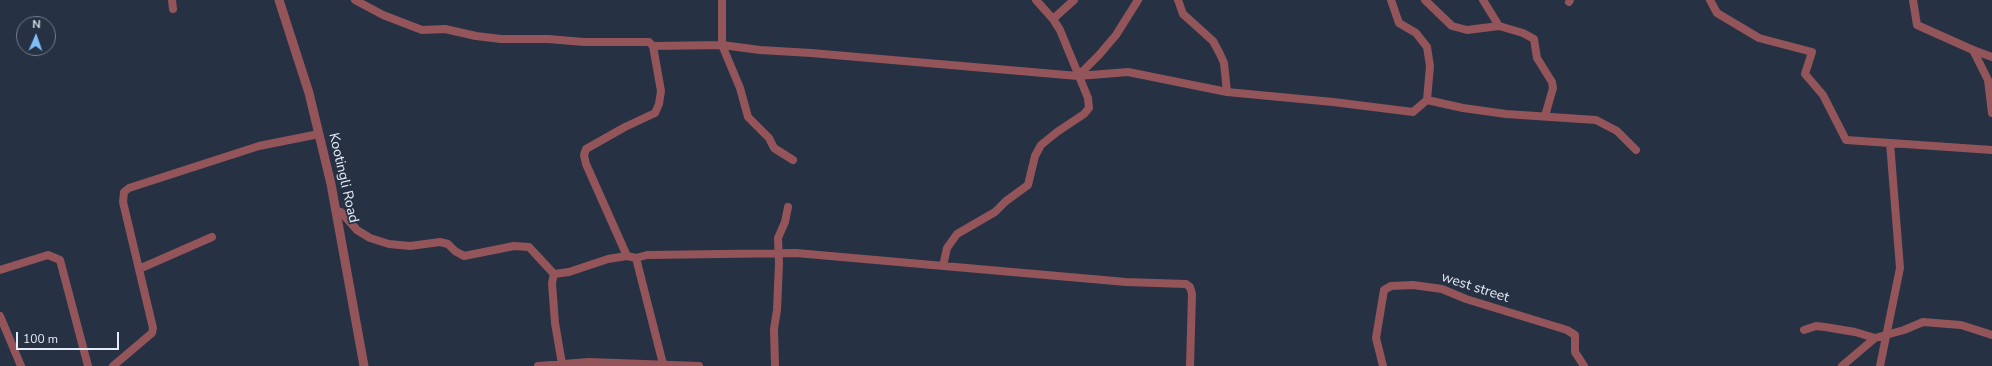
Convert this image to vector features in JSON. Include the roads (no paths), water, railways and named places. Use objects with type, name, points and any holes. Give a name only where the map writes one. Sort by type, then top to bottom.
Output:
[{"type":"street","points":[[172,0],[173,9]]},
{"type":"street","name":"Kootingli Road","points":[[279,0],[305,79],[319,134],[336,211],[364,366]]},
{"type":"street","points":[[355,0],[383,15],[422,30],[445,29],[476,36],[501,39],[548,38],[584,42],[649,42],[653,46],[661,91],[660,100],[655,113],[625,126],[586,148],[584,155],[586,164],[627,256]]},
{"type":"street","points":[[722,0],[722,45],[740,88],[748,117],[769,138],[774,148],[793,160]]},
{"type":"street","points":[[943,266],[947,248],[957,234],[995,212],[1006,201],[1028,185],[1035,156],[1041,145],[1084,114],[1089,108],[1088,98],[1060,30],[1054,19],[1036,0]]},
{"type":"street","points":[[1054,19],[1074,0]]},
{"type":"street","points":[[1078,76],[1116,35],[1138,0]]},
{"type":"street","points":[[1178,0],[1183,14],[1213,41],[1220,54],[1224,63],[1227,92]]},
{"type":"street","points":[[653,46],[722,45],[760,50],[1078,76],[1128,72],[1227,92],[1333,102],[1413,112],[1427,100],[1430,66],[1427,47],[1416,33],[1399,23],[1391,0]]},
{"type":"street","points":[[1425,0],[1452,26],[1467,30],[1499,26],[1531,37],[1535,42],[1537,58],[1552,82],[1553,88],[1545,116]]},
{"type":"street","points":[[1483,0],[1499,26]]},
{"type":"street","points":[[1710,0],[1718,13],[1759,38],[1812,52],[1805,74],[1822,95],[1846,140],[1992,150]]},
{"type":"street","points":[[1913,0],[1917,25],[1992,57]]},
{"type":"street","points":[[1973,50],[1988,80],[1992,113]]},
{"type":"street","points":[[1427,100],[1484,111],[1600,122],[1617,131],[1636,150]]},
{"type":"street","points":[[113,366],[152,333],[123,202],[124,192],[129,188],[259,146],[319,134]]},
{"type":"street","points":[[1880,366],[1900,268],[1890,143]]},
{"type":"street","points":[[775,366],[774,329],[777,310],[778,238],[785,222],[788,207]]},
{"type":"street","points":[[336,211],[341,212],[357,230],[370,238],[390,244],[410,246],[440,242],[448,244],[455,251],[464,256],[514,246],[529,247],[554,274]]},
{"type":"street","points":[[138,268],[212,237]]},
{"type":"street","points":[[554,274],[569,272],[608,259],[627,256],[636,258],[648,255],[778,253],[1126,282],[1186,284],[1190,287],[1192,294],[1190,366]]},
{"type":"street","points":[[0,270],[48,255],[60,260],[88,366]]},
{"type":"street","points":[[636,258],[662,364]]},
{"type":"street","points":[[554,274],[552,283],[555,322],[562,364]]},
{"type":"street","name":"west street","points":[[1382,366],[1376,338],[1384,290],[1391,286],[1413,284],[1442,289],[1466,299],[1567,330],[1575,335],[1575,352],[1584,366]]},
{"type":"street","points":[[0,316],[21,366]]},
{"type":"street","points":[[1842,366],[1875,338],[1904,330],[1923,322],[1962,325],[1992,334]]},
{"type":"street","points":[[1804,330],[1816,326],[1825,327],[1855,332],[1875,338]]},
{"type":"street","points":[[538,366],[589,362],[699,366]]}]
